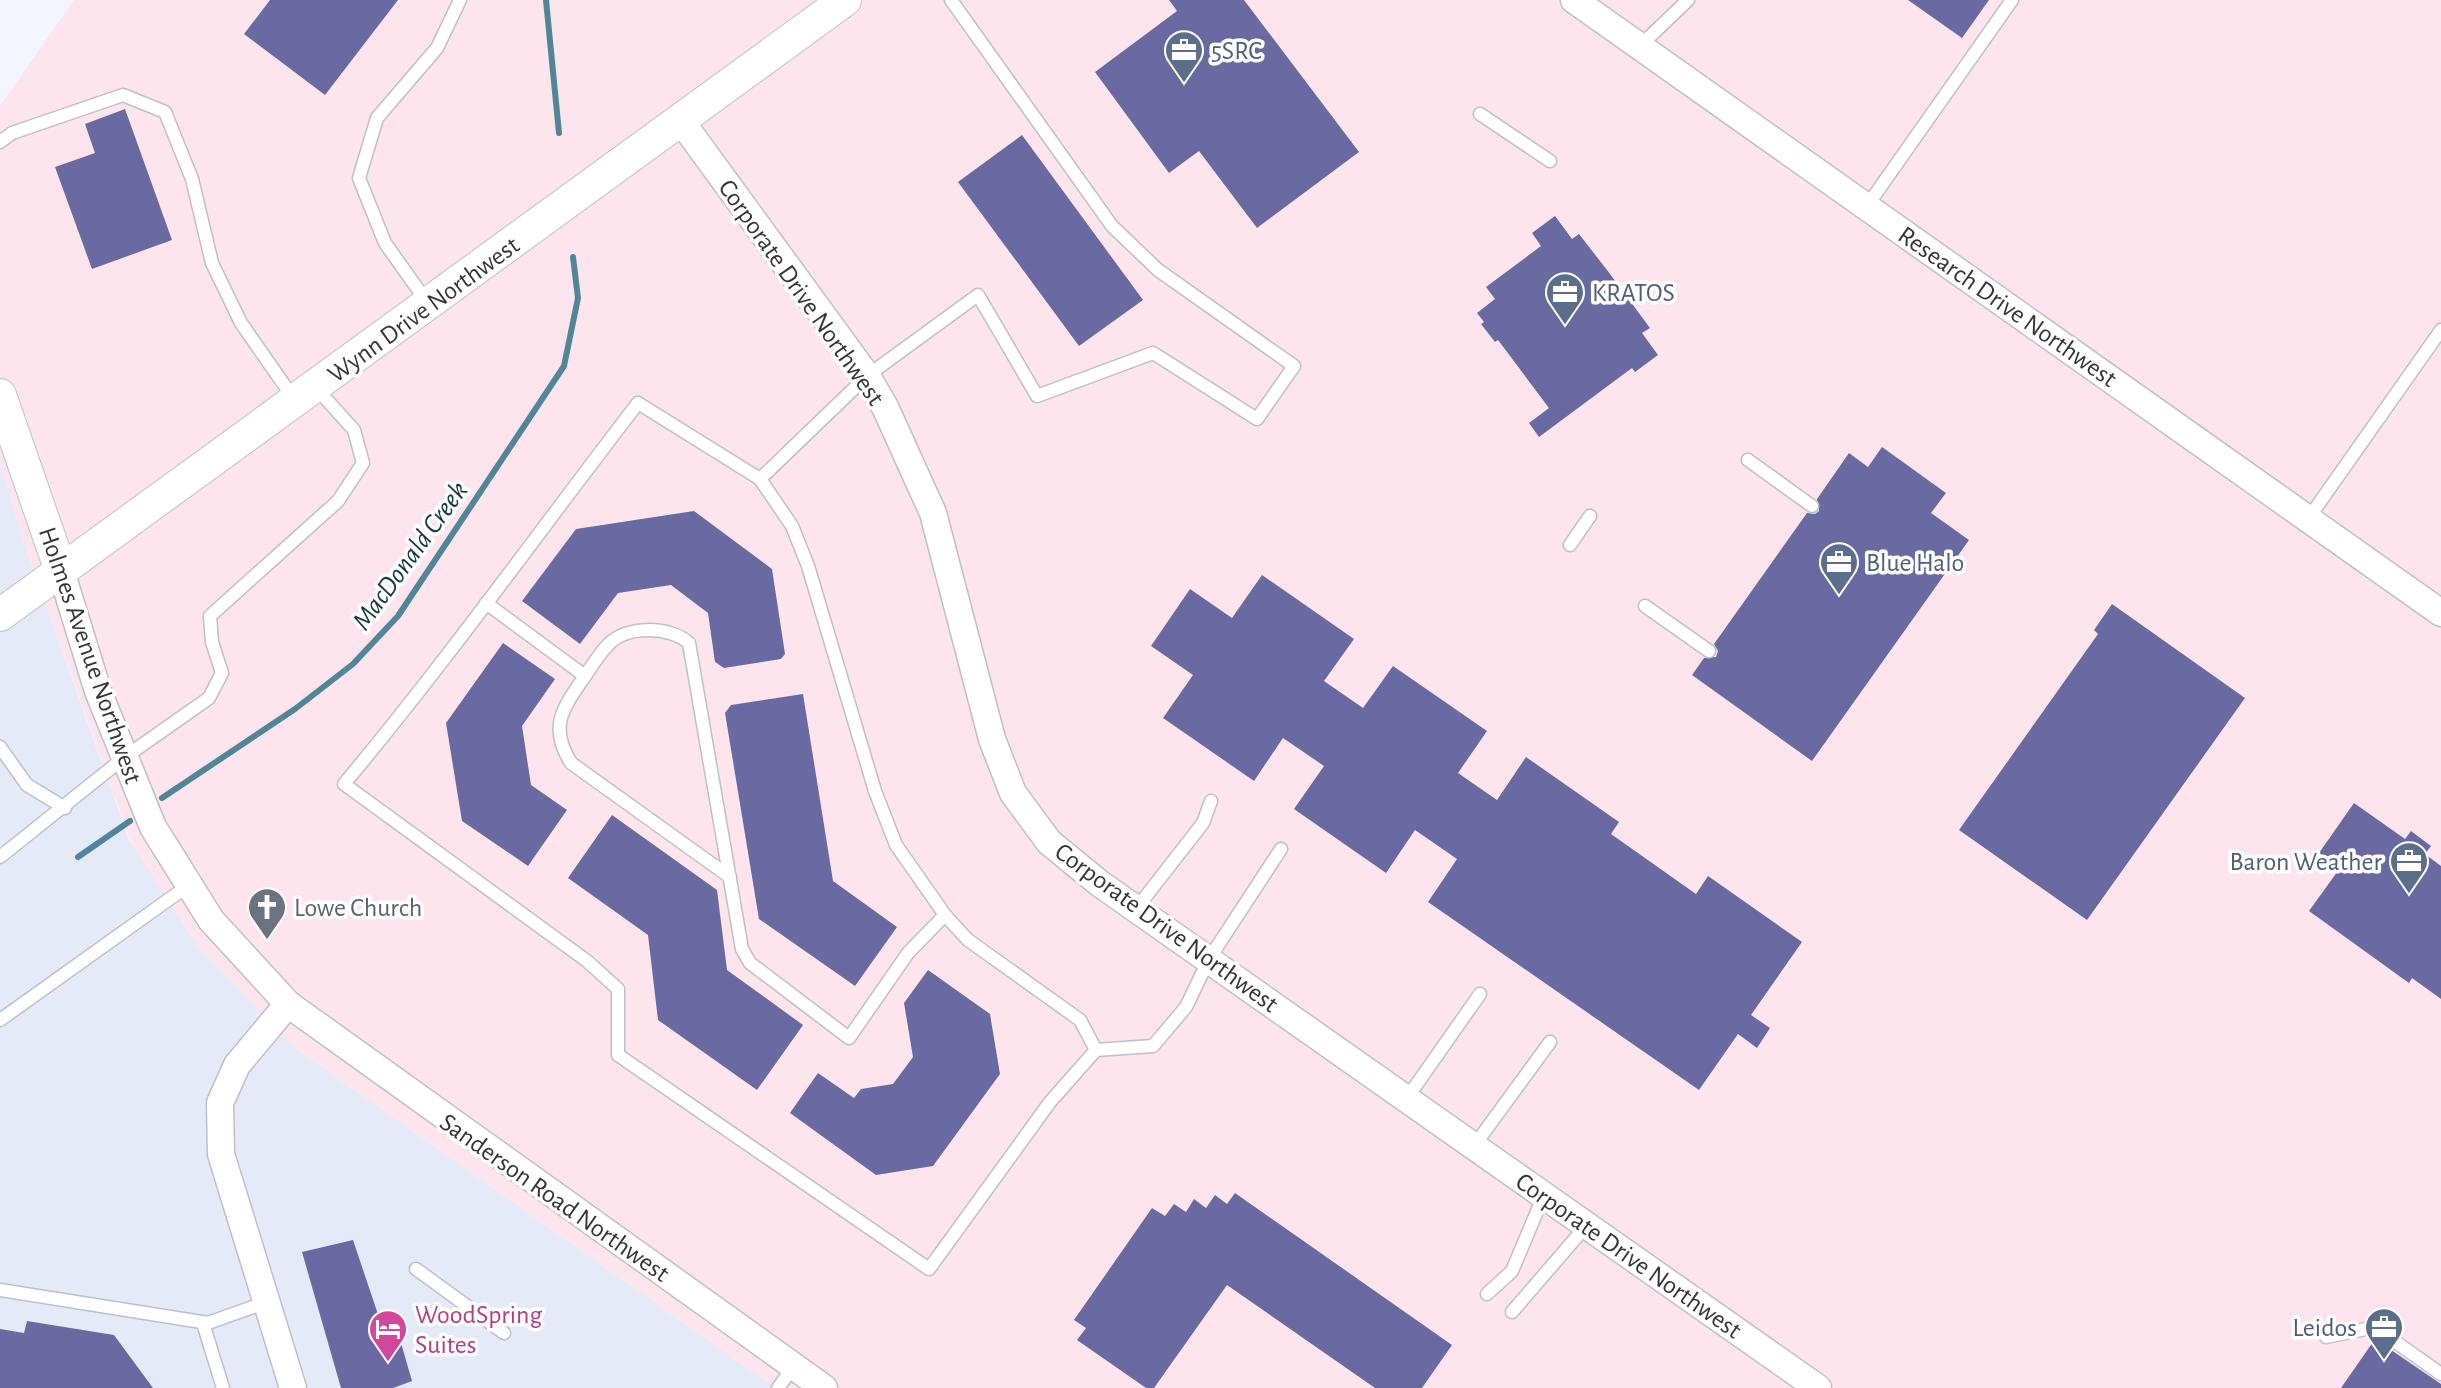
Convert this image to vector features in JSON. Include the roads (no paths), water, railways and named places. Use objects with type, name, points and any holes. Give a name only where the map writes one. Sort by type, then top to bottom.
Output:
[{"type":"street","name":"Wynn Drive Northwest","points":[[0,615],[306,395],[845,0]]},
{"type":"street","name":"Research Drive Northwest","points":[[1585,3],[1641,46],[2441,614]]},
{"type":"street","name":"Corporate Drive Northwest","points":[[681,121],[867,376],[903,442],[933,513],[992,739],[1013,793],[1049,842],[1136,909],[1818,1388]]},
{"type":"street","name":"Holmes Avenue Northwest","points":[[0,395],[61,571],[98,691],[153,827],[211,920],[288,1004]]},
{"type":"street","points":[[288,1004],[237,1065],[220,1103],[221,1154],[293,1388]]},
{"type":"street","name":"Sanderson Road Northwest","points":[[288,1004],[824,1388]]},
{"type":"lane","points":[[429,305],[386,243],[359,178],[377,118],[437,48],[460,0]]},
{"type":"lane","points":[[760,480],[867,376],[978,295],[1037,396],[1153,352],[1257,419],[1294,366],[1158,270],[1112,226],[951,0]]},
{"type":"lane","points":[[1641,46],[1688,0]]},
{"type":"lane","points":[[1867,206],[2012,0]]},
{"type":"lane","points":[[0,142],[12,133],[123,95],[165,112],[192,179],[212,263],[241,323],[306,395],[354,430],[363,463],[338,501],[209,616],[212,642],[222,673],[209,698],[125,757],[65,808],[0,857]]},
{"type":"lane","points":[[1480,114],[1550,161]]},
{"type":"lane","points":[[2308,519],[2441,330]]},
{"type":"lane","points":[[1096,1050],[1080,1020],[968,940],[945,915],[896,845],[875,791],[807,566],[792,526],[760,480],[638,403],[419,695],[344,784],[587,961],[618,989],[618,1055],[929,1269],[1050,1102],[1096,1050],[1153,1046],[1186,1007],[1209,959],[1281,849]]},
{"type":"lane","points":[[1748,460],[1812,506]]},
{"type":"lane","points":[[1570,545],[1590,516]]},
{"type":"lane","points":[[486,603],[584,676]]},
{"type":"lane","points":[[1645,606],[1709,651]]},
{"type":"lane","points":[[730,877],[571,764],[563,750],[559,723],[562,709],[609,643],[632,634],[662,629],[678,633],[689,643],[730,877],[742,949],[750,963],[849,1038],[908,953],[945,915]]},
{"type":"lane","points":[[0,747],[27,785],[65,808]]},
{"type":"lane","points":[[1136,909],[1203,822],[1211,801]]},
{"type":"lane","points":[[0,1020],[189,886]]},
{"type":"lane","points":[[1407,1098],[1480,993]]},
{"type":"lane","points":[[1474,1146],[1550,1042]]},
{"type":"lane","points":[[1487,1294],[1512,1271],[1544,1195]]},
{"type":"lane","points":[[1512,1312],[1587,1225]]},
{"type":"lane","points":[[416,1269],[504,1333]]},
{"type":"lane","points":[[0,1290],[203,1323],[267,1302]]},
{"type":"lane","points":[[203,1323],[223,1388]]},
{"type":"lane","points":[[2326,1337],[2370,1328],[2383,1333],[2441,1374]]},
{"type":"lane","points":[[778,1388],[794,1366]]},
{"type":"waterway","name":"MacDonald Creek","points":[[546,0],[559,133]]},
{"type":"waterway","name":"MacDonald Creek","points":[[162,798],[295,709],[353,664],[398,616],[564,366],[578,298],[573,257]]},
{"type":"waterway","name":"MacDonald Creek","points":[[78,857],[130,821]]},
{"type":"place","name":"5SRC","points":[[1184,84]]},
{"type":"place","name":"KRATOS","points":[[1565,326]]},
{"type":"place","name":"Blue Halo","points":[[1839,596]]},
{"type":"place","name":"Baron Weather","points":[[2409,895]]},
{"type":"place","name":"Lowe Church","points":[[267,941]]},
{"type":"place","name":"Leidos","points":[[2384,1361]]},
{"type":"place","name":"WoodSpring Suites","points":[[388,1363]]}]
